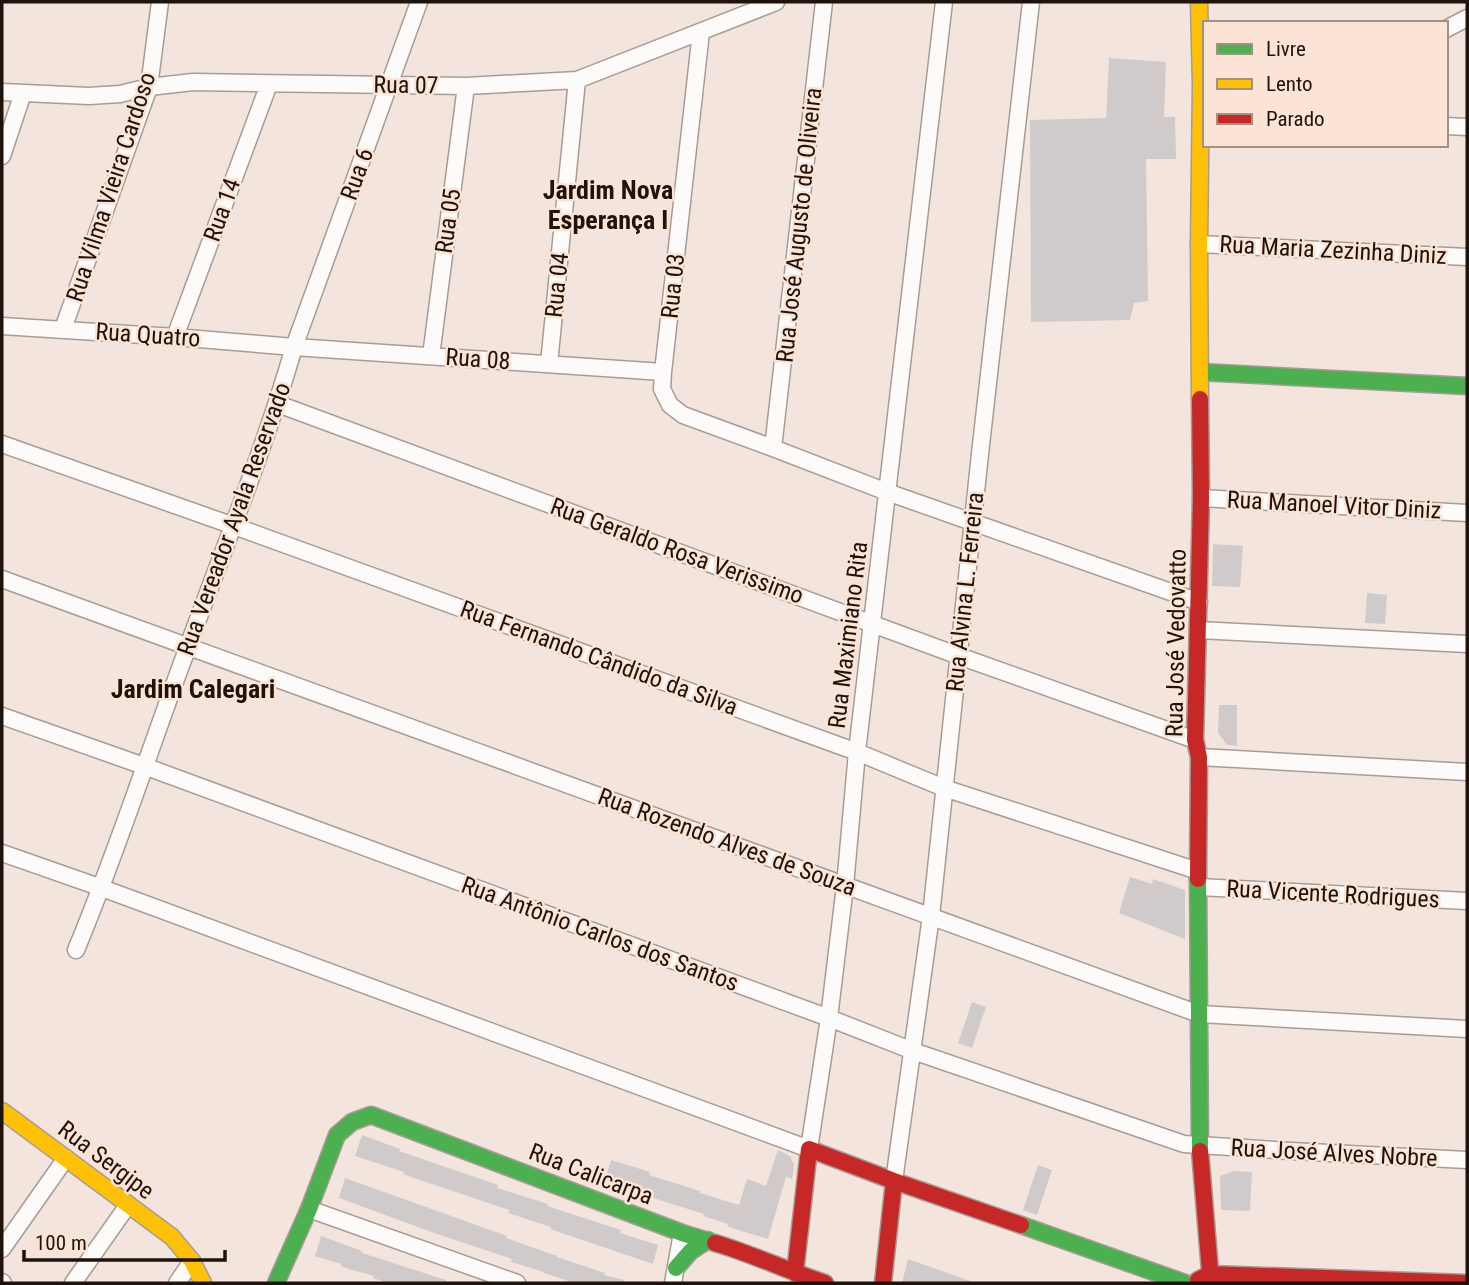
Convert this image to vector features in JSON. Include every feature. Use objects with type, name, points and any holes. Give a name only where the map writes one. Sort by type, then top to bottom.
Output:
[{"type":"street","name":"Rua Vilma Vieira Cardoso","points":[[63,329],[149,87],[160,2]]},
{"type":"street","name":"Rua 6","points":[[294,347],[419,2]]},
{"type":"street","name":"Rua 07","points":[[2,92],[89,96],[120,94],[149,87],[193,82],[466,86],[577,80],[776,2]]},
{"type":"street","name":"Rua José Augusto de Oliveira","points":[[773,448],[824,2]]},
{"type":"street","name":"Rua Maximiano Rita","points":[[794,1278],[845,886],[857,752],[944,2]]},
{"type":"street","name":"Rua Alvina L. Ferreira","points":[[894,1181],[931,916],[1031,2]]},
{"type":"street","name":"Rua José Vedovatto","points":[[1199,2],[1203,115],[1199,244],[1201,498],[1195,740],[1199,757],[1200,1147],[1211,1278]]},
{"type":"street","points":[[1448,28],[1467,18]]},
{"type":"street","name":"Rua 03","points":[[701,32],[663,373],[662,389],[670,405],[683,415],[887,492],[1199,602]]},
{"type":"street","name":"Rua 04","points":[[549,364],[577,80]]},
{"type":"street","name":"Rua 14","points":[[175,337],[268,84]]},
{"type":"street","name":"Rua 05","points":[[430,356],[466,86]]},
{"type":"street","points":[[2,156],[23,93]]},
{"type":"street","points":[[1448,126],[1467,127]]},
{"type":"street","name":"Rua Maria Zezinha Diniz","points":[[1199,244],[1467,257]]},
{"type":"street","name":"Rua Quatro","points":[[2,326],[294,347]]},
{"type":"street","name":"Rua 08","points":[[294,347],[663,373]]},
{"type":"street","name":"Rua Vereador Ayala Reservado","points":[[76,950],[102,888],[144,766],[234,526],[278,404],[294,347]]},
{"type":"street","points":[[1200,372],[1467,386]]},
{"type":"street","name":"Rua Geraldo Rosa Verissimo","points":[[278,404],[959,656],[1195,740]]},
{"type":"street","name":"Rua Fernando Cândido da Silva","points":[[2,444],[857,752],[944,788],[1198,879]]},
{"type":"street","name":"Rua Manoel Vitor Diniz","points":[[1201,498],[1467,513]]},
{"type":"street","name":"Rua Rozendo Alves de Souza","points":[[2,579],[1199,1014],[1467,1029]]},
{"type":"street","points":[[1198,630],[1467,644]]},
{"type":"street","name":"Rua Antônio Carlos dos Santos","points":[[2,716],[913,1051],[1184,1144],[1200,1147]]},
{"type":"street","points":[[1199,757],[1467,772]]},
{"type":"street","points":[[2,853],[894,1181],[1185,1283]]},
{"type":"street","name":"Rua Vicente Rodrigues","points":[[1198,879],[1467,901]]},
{"type":"street","name":"Rua Sergipe","points":[[2,1111],[172,1237],[192,1262],[203,1283]]},
{"type":"street","name":"Rua Calicarpa","points":[[309,1209],[337,1135],[345,1125],[355,1119],[371,1115],[682,1233],[743,1251],[794,1278],[825,1283]]},
{"type":"street","name":"Rua José Alves Nobre","points":[[1200,1147],[1467,1160]]},
{"type":"street","points":[[2,1249],[66,1158]]},
{"type":"street","points":[[883,1283],[894,1181]]},
{"type":"street","points":[[73,1283],[128,1205]]},
{"type":"street","points":[[276,1283],[309,1209],[517,1283]]},
{"type":"street","points":[[674,1276],[682,1233]]},
{"type":"street","points":[[674,1276],[691,1251],[708,1240]]},
{"type":"street","points":[[177,1283],[192,1262]]},
{"type":"street","points":[[1191,1283],[1211,1278],[1467,1283]]},
{"type":"building","points":[[1109,58],[1166,62],[1164,117],[1175,117],[1176,159],[1146,159],[1148,301],[1134,303],[1130,320],[1031,322],[1030,120],[1106,118]]},
{"type":"building","points":[[1213,544],[1243,546],[1240,587],[1212,586]]},
{"type":"building","points":[[1367,593],[1387,595],[1385,624],[1365,623]]},
{"type":"building","points":[[1219,705],[1237,705],[1237,746],[1227,745],[1218,733]]},
{"type":"building","points":[[1130,877],[1152,884],[1153,879],[1185,890],[1185,939],[1119,913]]},
{"type":"building","points":[[972,1002],[986,1007],[972,1048],[958,1043]]},
{"type":"building","points":[[362,1135],[400,1149],[399,1151],[498,1185],[497,1188],[658,1245],[653,1264],[550,1229],[551,1227],[508,1213],[509,1210],[355,1156]]},
{"type":"building","points":[[778,1150],[790,1156],[794,1165],[792,1179],[786,1177],[768,1239],[605,1180],[611,1160],[739,1205],[747,1179],[766,1186]]},
{"type":"building","points":[[1038,1165],[1052,1170],[1037,1215],[1023,1210]]},
{"type":"building","points":[[1234,1171],[1252,1172],[1250,1211],[1221,1210],[1220,1176]]},
{"type":"building","points":[[345,1178],[507,1236],[506,1238],[605,1273],[604,1275],[624,1280],[623,1283],[567,1283],[568,1281],[511,1262],[512,1259],[339,1198]]},
{"type":"building","points":[[321,1236],[362,1253],[446,1280],[446,1283],[388,1283],[341,1266],[315,1256]]},
{"type":"building","points":[[908,1259],[973,1282],[902,1283]]},
{"type":"traffic: fast","points":[[1200,372],[1467,386]]},
{"type":"traffic: fast","points":[[1198,879],[1200,1151]]},
{"type":"traffic: fast","points":[[276,1283],[309,1209],[337,1135],[352,1122],[371,1115],[682,1233],[715,1243]]},
{"type":"traffic: fast","points":[[1021,1225],[1185,1283]]},
{"type":"traffic: fast","points":[[676,1268],[691,1251],[708,1240]]},
{"type":"traffic: slow","points":[[1199,2],[1200,399]]},
{"type":"traffic: slow","points":[[2,1111],[172,1237],[192,1261],[203,1283]]},
{"type":"traffic: jam","points":[[1198,879],[1199,757],[1195,740],[1201,498],[1200,399]]},
{"type":"traffic: jam","points":[[795,1273],[809,1149],[1021,1225]]},
{"type":"traffic: jam","points":[[1200,1151],[1211,1283]]},
{"type":"traffic: jam","points":[[883,1283],[894,1181]]},
{"type":"traffic: jam","points":[[715,1243],[825,1283]]},
{"type":"traffic: jam","points":[[1198,1280],[1210,1274],[1467,1283]]},
{"type":"district","name":"Jardim Nova Esperança I","points":[[608,204]]},
{"type":"district","name":"Jardim Calegari","points":[[193,689]]}]
